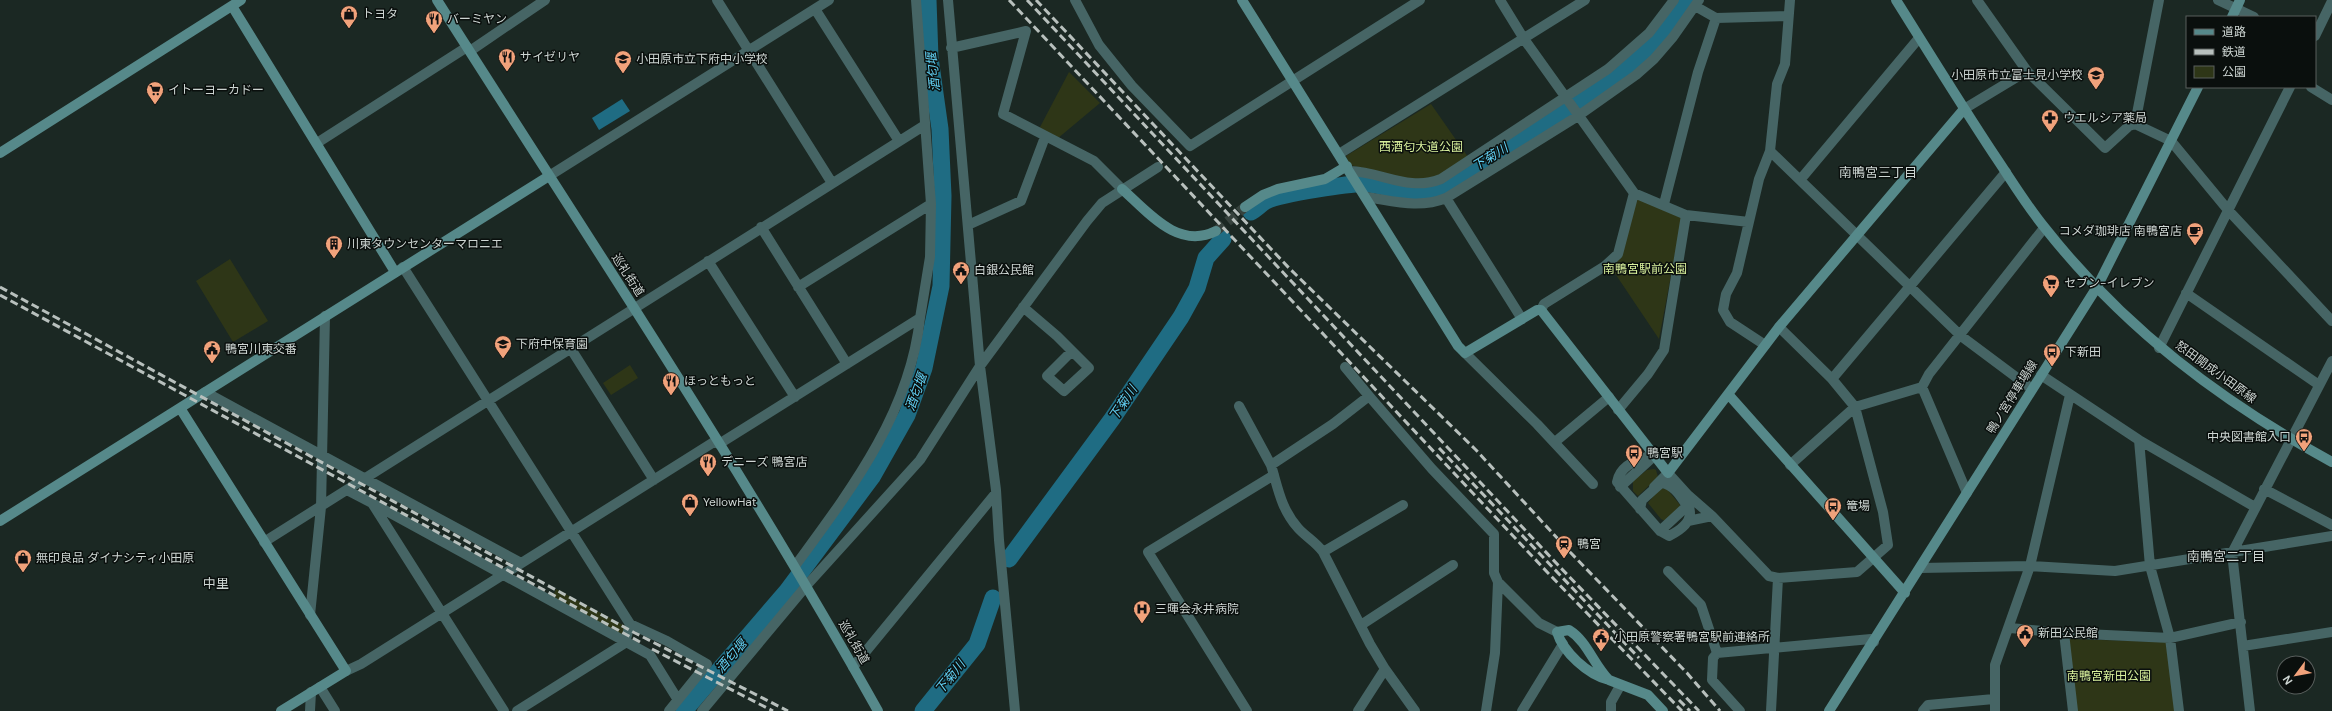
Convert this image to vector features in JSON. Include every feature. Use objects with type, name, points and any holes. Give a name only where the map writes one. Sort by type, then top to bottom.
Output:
[{"type":"street","name":"巡礼街道","points":[[437,0],[634,309],[795,566],[878,711]]},
{"type":"street","points":[[317,144],[545,0]]},
{"type":"street","points":[[717,0],[832,183]]},
{"type":"street","points":[[0,521],[829,0]]},
{"type":"street","points":[[795,566],[851,489],[893,415],[918,340],[930,257],[931,204],[916,0]]},
{"type":"street","points":[[948,0],[980,366],[996,493],[1015,711]]},
{"type":"street","points":[[1075,0],[1099,45],[1132,86],[1190,146],[1420,0]]},
{"type":"street","points":[[1242,0],[1294,81],[1458,346],[1555,442],[1593,484]]},
{"type":"street","points":[[1500,0],[1524,39],[1634,193],[1686,214],[1749,222]]},
{"type":"street","points":[[1339,154],[1585,0]]},
{"type":"street","points":[[1245,207],[1271,192],[1325,179],[1350,171],[1361,171],[1405,183],[1433,183],[1441,180],[1608,69],[1638,45],[1662,18],[1674,0]]},
{"type":"street","points":[[1765,345],[1730,322],[1723,310],[1726,294],[1737,273],[1759,179],[1770,151],[1777,84],[1785,64],[1790,0]]},
{"type":"street","name":"怒田開成小田原線","points":[[1896,0],[1964,109],[2044,228],[2097,288],[2159,348],[2207,385],[2290,439],[2332,462]]},
{"type":"street","points":[[1977,0],[2027,71],[2105,148],[2129,126],[2135,124],[2171,141],[2228,210],[2332,321]]},
{"type":"street","points":[[2135,124],[2159,0]]},
{"type":"street","points":[[2218,0],[2252,16]]},
{"type":"street","points":[[2316,34],[2332,1]]},
{"type":"street","points":[[0,153],[237,3],[317,144],[399,269],[489,401],[630,624],[667,641],[707,664],[669,711]]},
{"type":"street","points":[[1364,195],[1410,205],[1427,204],[1446,198],[1578,116],[1636,75],[1654,59],[1697,3],[1716,18],[1788,16]]},
{"type":"street","points":[[815,9],[899,141]]},
{"type":"street","points":[[1664,204],[1698,72],[1716,18]]},
{"type":"street","points":[[951,48],[1026,31],[1003,114],[1094,161],[1122,189],[1174,232],[1189,238],[1204,237],[1216,231]]},
{"type":"street","points":[[1800,180],[1919,38]]},
{"type":"street","points":[[1640,509],[1642,500],[1668,473],[1779,327],[1856,234],[1964,109],[2027,71]]},
{"type":"street","name":"鴨ノ宮停車場線","points":[[1830,711],[2097,288],[2198,88]]},
{"type":"street","points":[[2159,348],[2289,88]]},
{"type":"street","points":[[2313,88],[2332,100]]},
{"type":"street","points":[[264,542],[925,125]]},
{"type":"street","points":[[968,225],[1021,201],[1045,137]]},
{"type":"street","points":[[1770,151],[1961,336],[2032,389]]},
{"type":"street","points":[[702,711],[807,586],[920,460],[980,366],[1087,220],[1102,203],[1158,167]]},
{"type":"street","points":[[1832,379],[2006,172]]},
{"type":"street","points":[[1465,353],[1522,319],[1541,310],[1544,304],[1605,266],[1618,254],[1634,193]]},
{"type":"street","points":[[1446,198],[1522,319]]},
{"type":"street","points":[[798,286],[931,204]]},
{"type":"street","points":[[1618,410],[1648,374],[1664,350],[1686,214]]},
{"type":"street","points":[[761,228],[846,364]]},
{"type":"street","points":[[1790,465],[1855,407],[1922,387],[1929,374],[1961,336],[2044,228]]},
{"type":"street","points":[[708,261],[795,397]]},
{"type":"street","points":[[2186,293],[2319,386]]},
{"type":"street","points":[[1023,307],[1072,351]]},
{"type":"street","points":[[1541,310],[1668,473],[1688,495],[1712,516],[1769,576],[1778,578],[1857,572],[1888,545],[1883,512],[1855,407],[1832,379],[1779,327]]},
{"type":"street","points":[[310,615],[321,507],[325,316]]},
{"type":"street","points":[[281,711],[442,613],[654,480],[795,397],[920,318]]},
{"type":"street","points":[[571,349],[654,480]]},
{"type":"street","points":[[2250,711],[2232,553],[2290,439],[2332,361]]},
{"type":"street","points":[[1345,367],[1432,469],[1494,534],[1494,572],[1498,582],[1539,623],[1556,632],[1563,644],[1587,670],[1620,686],[1648,695],[1663,711]]},
{"type":"street","points":[[2041,375],[2139,440],[2207,481],[2255,507]]},
{"type":"street","points":[[1922,387],[1967,493]]},
{"type":"street","points":[[205,392],[521,563]]},
{"type":"street","points":[[1728,394],[1872,558],[1905,593]]},
{"type":"street","points":[[1995,711],[1994,700],[1996,665],[2010,628],[2030,566],[2070,395]]},
{"type":"street","points":[[1247,711],[1148,552],[1273,470],[1369,396]]},
{"type":"street","points":[[1555,442],[1609,397]]},
{"type":"street","points":[[1239,406],[1273,470],[1277,491],[1285,512],[1298,528],[1317,544],[1323,552],[1385,669],[1415,711]]},
{"type":"street","points":[[180,408],[346,671]]},
{"type":"street","points":[[2139,440],[2150,566],[2170,638],[2179,711]]},
{"type":"street","points":[[1655,455],[1620,487],[1660,531],[1670,536],[1688,521],[1712,516]]},
{"type":"street","points":[[1654,487],[1661,483],[1667,484],[1674,489],[1687,506],[1690,514],[1688,521]]},
{"type":"street","points":[[2264,489],[2332,525]]},
{"type":"street","points":[[347,490],[501,576],[650,655],[678,700]]},
{"type":"street","points":[[853,666],[996,493]]},
{"type":"street","points":[[1660,531],[1687,506],[1688,495]]},
{"type":"street","points":[[372,503],[504,711]]},
{"type":"street","points":[[1323,552],[1403,505]]},
{"type":"street","points":[[1920,568],[2030,566],[2115,571],[2332,536]]},
{"type":"street","points":[[1361,624],[1453,564]]},
{"type":"street","points":[[1668,571],[1701,605],[1717,653]]},
{"type":"street","points":[[1771,711],[1778,578]]},
{"type":"street","points":[[1486,711],[1495,652],[1498,582]]},
{"type":"street","points":[[2010,628],[2064,633],[2170,638],[2241,622]]},
{"type":"street","points":[[517,711],[625,643],[630,624]]},
{"type":"street","points":[[1556,632],[1569,630],[1573,633],[1587,647],[1589,654],[1609,680]]},
{"type":"street","points":[[2243,646],[2332,632]]},
{"type":"street","points":[[2064,633],[2073,711]]},
{"type":"street","points":[[1740,711],[1712,680],[1713,658],[1717,653],[1871,639],[1874,642]]},
{"type":"street","points":[[1522,711],[1563,644]]},
{"type":"street","points":[[1358,711],[1385,669]]},
{"type":"street","points":[[1611,711],[1611,702],[1620,686]]},
{"type":"street","points":[[310,711],[316,690]]},
{"type":"street","points":[[316,690],[335,711]]},
{"type":"street","points":[[1923,711],[1928,705],[1994,700]]},
{"type":"green space","points":[[1069,72],[1100,103],[1057,139],[1039,129]]},
{"type":"green space","name":"西酒匂大道公園","points":[[1431,104],[1468,157],[1436,177],[1415,181],[1350,165],[1346,156]]},
{"type":"green space","name":"南鴨宮駅前公園","points":[[1636,198],[1682,217],[1659,339],[1610,266]]},
{"type":"green space","points":[[230,259],[268,321],[233,342],[196,281]]},
{"type":"green space","points":[[630,365],[638,378],[611,395],[603,383]]},
{"type":"green space","points":[[1647,470],[1656,470],[1658,477],[1638,496],[1633,491],[1633,481]]},
{"type":"green space","points":[[1660,488],[1667,489],[1680,505],[1680,508],[1665,521],[1661,519],[1648,503]]},
{"type":"green space","points":[[556,589],[627,627],[624,641],[551,601]]},
{"type":"green space","name":"南鴨宮新田公園","points":[[2069,639],[2167,642],[2175,711],[2077,711]]},
{"type":"water","points":[[622,99],[630,111],[599,130],[592,118]]},
{"type":"waterway","name":"酒匂堰","points":[[684,711],[787,591],[872,477],[907,415],[924,368],[941,286],[943,196],[940,129],[930,58],[928,0]]},
{"type":"waterway","name":"下菊川","points":[[1251,212],[1266,201],[1274,198],[1301,192],[1349,185],[1369,184],[1412,193],[1430,192],[1441,189],[1623,73],[1658,39],[1688,0]]},
{"type":"waterway","name":"下菊川","points":[[1009,559],[1112,419],[1181,317],[1197,288],[1206,258],[1223,239]]},
{"type":"waterway","name":"下菊川","points":[[923,711],[977,644],[993,598]]},
{"type":"tunnel","points":[[1216,231],[1245,207]]},
{"type":"railway","points":[[1009,0],[1548,573],[1682,711]]},
{"type":"railway","points":[[1027,0],[1558,565],[1699,711]]},
{"type":"railway","points":[[1036,0],[1289,268],[1476,450],[1570,552],[1687,673],[1720,711]]},
{"type":"railway","points":[[0,287],[635,633],[788,711]]},
{"type":"railway","points":[[0,295],[640,642]]},
{"type":"railway","points":[[1439,448],[1639,658]]},
{"type":"railway","points":[[652,649],[773,711]]},
{"type":"railway","points":[[1679,700],[1690,711]]},
{"type":"place","name":"トヨタ","points":[[349,29]]},
{"type":"place","name":"バーミヤン","points":[[434,34]]},
{"type":"place","name":"サイゼリヤ","points":[[507,72]]},
{"type":"place","name":"小田原市立下府中小学校","points":[[623,74]]},
{"type":"place","name":"小田原市立富士見小学校","points":[[2096,90]]},
{"type":"place","name":"イトーヨーカドー","points":[[155,105]]},
{"type":"place","name":"ウエルシア薬局","points":[[2050,133]]},
{"type":"place","name":"コメダ珈琲店 南鴨宮店","points":[[2195,246]]},
{"type":"place","name":"川東タウンセンターマロニエ","points":[[334,259]]},
{"type":"place","name":"白銀公民館","points":[[961,285]]},
{"type":"place","name":"セブン-イレブン","points":[[2051,298]]},
{"type":"place","name":"下府中保育園","points":[[503,359]]},
{"type":"place","name":"鴨宮川東交番","points":[[212,364]]},
{"type":"place","name":"下新田","points":[[2052,367]]},
{"type":"place","name":"ほっともっと","points":[[671,396]]},
{"type":"place","name":"中央図書館入口","points":[[2304,452]]},
{"type":"place","name":"鴨宮駅","points":[[1634,468]]},
{"type":"place","name":"デニーズ 鴨宮店","points":[[708,477]]},
{"type":"place","name":"YellowHat","points":[[690,517]]},
{"type":"place","name":"篭場","points":[[1833,521]]},
{"type":"place","name":"鴨宮","points":[[1564,559]]},
{"type":"place","name":"無印良品 ダイナシティ小田原","points":[[23,573]]},
{"type":"place","name":"三暉会永井病院","points":[[1142,624]]},
{"type":"place","name":"新田公民館","points":[[2025,648]]},
{"type":"place","name":"小田原警察署鴨宮駅前連絡所","points":[[1601,652]]},
{"type":"district","name":"南鴨宮三丁目","points":[[1878,172]]},
{"type":"district","name":"南鴨宮二丁目","points":[[2226,556]]},
{"type":"district","name":"中里","points":[[216,583]]}]
